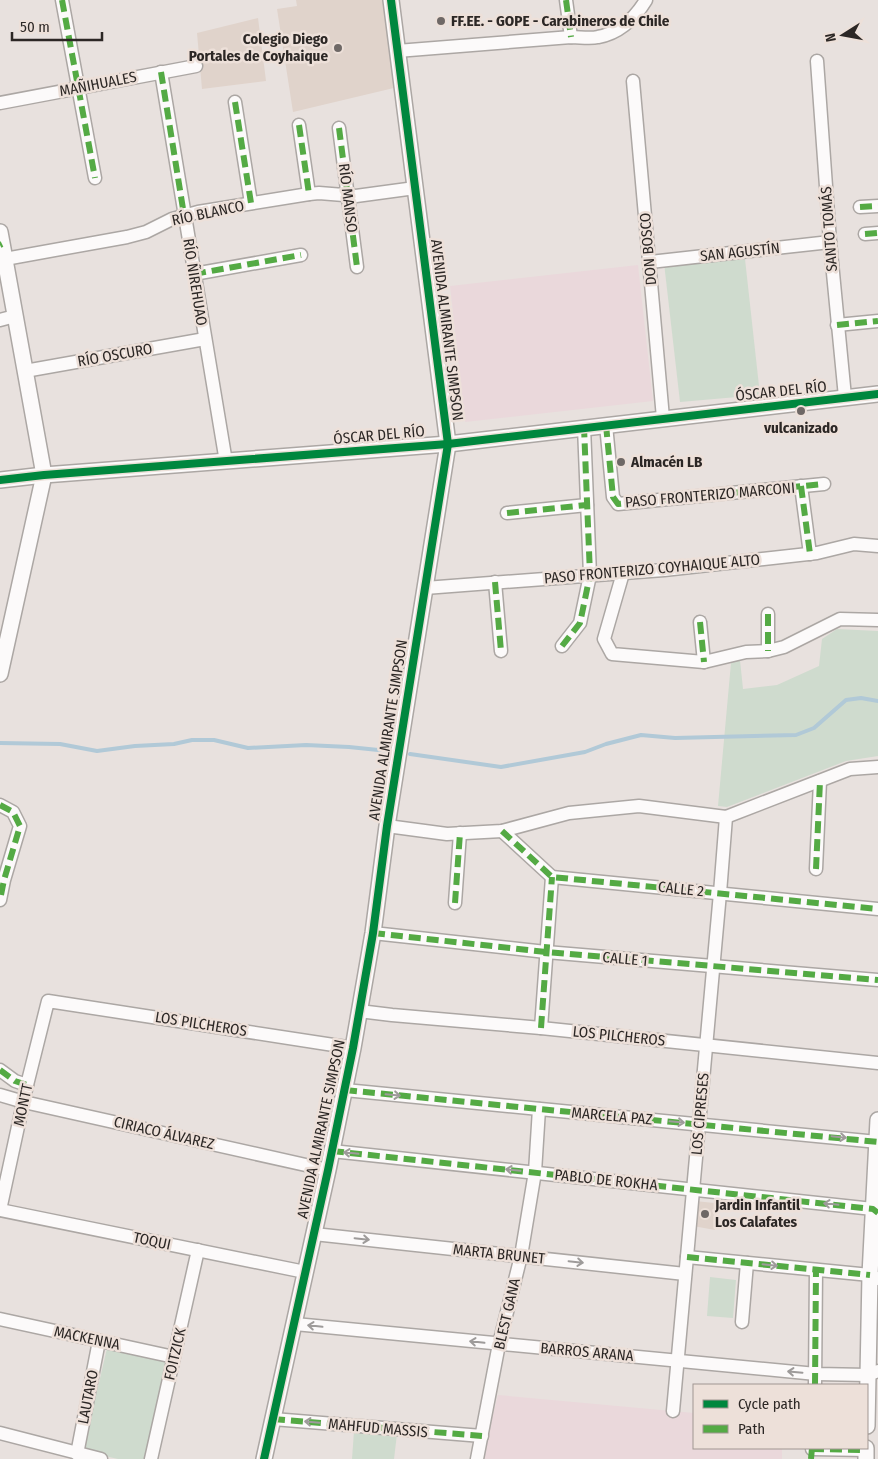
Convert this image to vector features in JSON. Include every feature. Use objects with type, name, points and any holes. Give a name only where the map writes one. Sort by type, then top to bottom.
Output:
[{"type":"street","points":[[62,0],[95,178]]},
{"type":"street","name":"AVENIDA ALMIRANTE SIMPSON","points":[[264,1459],[295,1324],[353,1048],[448,444],[391,0]]},
{"type":"street","points":[[566,0],[571,37]]},
{"type":"street","points":[[397,51],[571,37],[598,38],[618,31],[636,15],[646,0]]},
{"type":"street","name":"SANTO TOMÁS","points":[[817,61],[830,242],[845,397]]},
{"type":"street","name":"MAÑIHUALES","points":[[0,103],[196,66]]},
{"type":"street","name":"RÍO ÑIREHUAO","points":[[161,72],[226,462]]},
{"type":"street","name":"DON BOSCO","points":[[633,81],[663,418]]},
{"type":"street","points":[[235,102],[251,203]]},
{"type":"street","points":[[299,125],[309,194]]},
{"type":"street","name":"RÍO MANSO","points":[[340,128],[357,267]]},
{"type":"street","name":"RÍO BLANCO","points":[[2,245],[128,237],[146,232],[184,215],[251,203],[319,193],[348,196],[415,188]]},
{"type":"street","points":[[860,207],[878,206]]},
{"type":"street","name":"SAN AGUSTÍN","points":[[650,262],[830,242]]},
{"type":"street","points":[[0,674],[44,475],[2,245]]},
{"type":"street","points":[[194,274],[302,255]]},
{"type":"street","points":[[0,320],[15,316]]},
{"type":"street","points":[[837,325],[878,321]]},
{"type":"street","name":"RÍO OSCURO","points":[[25,371],[205,340]]},
{"type":"street","name":"ÓSCAR DEL RÍO","points":[[0,480],[448,444],[878,394]]},
{"type":"street","name":"PASO FRONTERIZO MARCONI","points":[[606,425],[613,497],[618,504],[824,484]]},
{"type":"street","points":[[562,646],[580,623],[590,575],[584,427]]},
{"type":"street","points":[[801,486],[810,554]]},
{"type":"street","points":[[507,513],[587,505]]},
{"type":"street","name":"PASO FRONTERIZO COYHAIQUE ALTO","points":[[425,588],[623,573],[810,554],[854,544],[878,546]]},
{"type":"street","points":[[623,573],[604,639],[612,654],[704,662],[746,652],[768,651],[784,647],[840,619],[878,620]]},
{"type":"street","points":[[495,582],[501,651]]},
{"type":"street","points":[[768,614],[768,651]]},
{"type":"street","points":[[700,622],[704,662]]},
{"type":"street","points":[[387,826],[448,834],[502,831],[569,813],[639,806],[726,817],[850,769],[878,767]]},
{"type":"street","points":[[816,869],[820,781]]},
{"type":"street","points":[[0,805],[13,812],[20,826],[0,900]]},
{"type":"street","name":"LOS CIPRESES","points":[[673,1411],[726,817]]},
{"type":"street","points":[[502,831],[552,877],[541,1028]]},
{"type":"street","points":[[456,903],[460,833]]},
{"type":"street","name":"CALLE 2","points":[[552,877],[878,909]]},
{"type":"street","name":"CALLE 1","points":[[372,933],[546,952],[878,980]]},
{"type":"street","name":"LOS PILCHEROS","points":[[48,1001],[353,1048]]},
{"type":"street","name":"MONTT","points":[[0,1210],[27,1085],[48,1001]]},
{"type":"street","name":"LOS PILCHEROS","points":[[359,1011],[706,1044],[878,1063]]},
{"type":"street","points":[[0,1070],[15,1081],[27,1085]]},
{"type":"street","name":"MARCELA PAZ","points":[[345,1090],[878,1142]]},
{"type":"street","name":"CIRIACO ÁLVAREZ","points":[[0,1095],[328,1170]]},
{"type":"street","name":"BLEST GANA","points":[[477,1459],[499,1344],[521,1256],[535,1172],[539,1109]]},
{"type":"street","points":[[868,1417],[873,1373],[878,1120]]},
{"type":"street","name":"PABLO DE ROKHA","points":[[332,1151],[693,1189],[876,1211]]},
{"type":"street","name":"TOQUI","points":[[0,1210],[305,1272]]},
{"type":"street","name":"MARTA BRUNET","points":[[314,1234],[685,1274]]},
{"type":"street","name":"FOITZICK","points":[[151,1459],[198,1250]]},
{"type":"street","points":[[687,1257],[874,1277]]},
{"type":"street","points":[[742,1322],[747,1263]]},
{"type":"street","points":[[815,1380],[816,1270]]},
{"type":"street","name":"MACKENNA","points":[[0,1319],[174,1357]]},
{"type":"street","name":"BARROS ARANA","points":[[295,1324],[676,1361],[815,1380],[873,1373]]},
{"type":"street","name":"LAUTARO","points":[[77,1454],[99,1341]]},
{"type":"street","name":"MAHFUD MASSIS","points":[[273,1419],[482,1436]]},
{"type":"street","points":[[0,1433],[101,1459]]},
{"type":"street","points":[[812,1452],[866,1452]]},
{"type":"shaded area","name":"Colegio Diego Portales de Coyhaique","points":[[296,0],[386,0],[398,87],[293,112],[277,9],[297,6]]},
{"type":"shaded area","points":[[258,18],[266,81],[202,89],[197,33]]},
{"type":"shaded area","points":[[638,265],[653,401],[465,422],[450,286]]},
{"type":"shaded area","name":"Jardin Infantil Los Calafates","points":[[694,1201],[715,1203],[715,1230],[693,1226]]},
{"type":"shaded area","points":[[498,1395],[693,1413],[693,1449],[782,1449],[782,1459],[482,1459]]},
{"type":"green space","points":[[745,259],[760,395],[680,402],[664,263]]},
{"type":"green space","points":[[837,629],[878,631],[878,756],[846,761],[727,807],[718,806],[731,663],[740,660],[743,689],[777,685],[819,666],[822,639]]},
{"type":"green space","points":[[710,1277],[736,1280],[733,1318],[707,1316]]},
{"type":"green space","points":[[108,1344],[169,1359],[146,1459],[118,1459],[83,1451]]},
{"type":"green space","points":[[354,1431],[397,1434],[394,1459],[352,1459]]},
{"type":"waterway","points":[[410,754],[501,767],[585,752],[606,744],[641,735],[675,738],[796,735],[814,728],[846,700],[861,698],[878,701]]},
{"type":"waterway","points":[[0,743],[60,744],[97,751],[135,746],[174,744],[192,740],[214,740],[248,748],[306,745],[388,751]]},
{"type":"marked path","points":[[62,0],[95,178]]},
{"type":"marked path","points":[[566,0],[571,37]]},
{"type":"marked path","points":[[161,72],[184,215]]},
{"type":"marked path","points":[[235,102],[251,203]]},
{"type":"marked path","points":[[299,125],[309,194]]},
{"type":"marked path","points":[[339,128],[357,267]]},
{"type":"marked path","points":[[860,207],[878,206]]},
{"type":"marked path","points":[[865,234],[878,233]]},
{"type":"marked path","points":[[194,274],[301,255]]},
{"type":"marked path","points":[[837,325],[878,321]]},
{"type":"marked path","points":[[606,425],[613,497],[618,504],[824,484]]},
{"type":"marked path","points":[[562,646],[580,623],[590,575],[584,427]]},
{"type":"marked path","points":[[801,486],[810,554]]},
{"type":"marked path","points":[[507,513],[587,505]]},
{"type":"marked path","points":[[495,582],[501,651]]},
{"type":"marked path","points":[[768,614],[768,651]]},
{"type":"marked path","points":[[700,622],[704,662]]},
{"type":"marked path","points":[[816,869],[820,781]]},
{"type":"marked path","points":[[0,805],[13,812],[20,826],[0,900]]},
{"type":"marked path","points":[[502,831],[552,877],[878,909]]},
{"type":"marked path","points":[[455,903],[460,833]]},
{"type":"marked path","points":[[541,1028],[552,877]]},
{"type":"marked path","points":[[373,933],[546,952],[878,980]]},
{"type":"marked path","points":[[0,1070],[15,1081],[27,1085]]},
{"type":"marked path","points":[[345,1090],[878,1142]]},
{"type":"marked path","points":[[332,1151],[873,1209],[878,1213]]},
{"type":"marked path","points":[[687,1257],[870,1275]]},
{"type":"marked path","points":[[815,1384],[816,1270]]},
{"type":"marked path","points":[[273,1419],[482,1436]]},
{"type":"marked path","points":[[812,1449],[866,1450]]},
{"type":"marked path","points":[[811,1459],[812,1449]]},
{"type":"cycle path","points":[[264,1459],[353,1048],[373,933],[387,826],[448,444],[391,0]]},
{"type":"cycle path","points":[[0,480],[448,444],[878,394]]},
{"type":"place","name":"FF.EE. - GOPE - Carabineros de Chile","points":[[441,21]]},
{"type":"place","name":"Colegio Diego Portales de Coyhaique","points":[[338,48]]},
{"type":"place","name":"vulcanizado","points":[[801,411]]},
{"type":"place","name":"Almacén LB","points":[[621,462]]},
{"type":"place","name":"Jardin Infantil Los Calafates","points":[[705,1214]]}]
